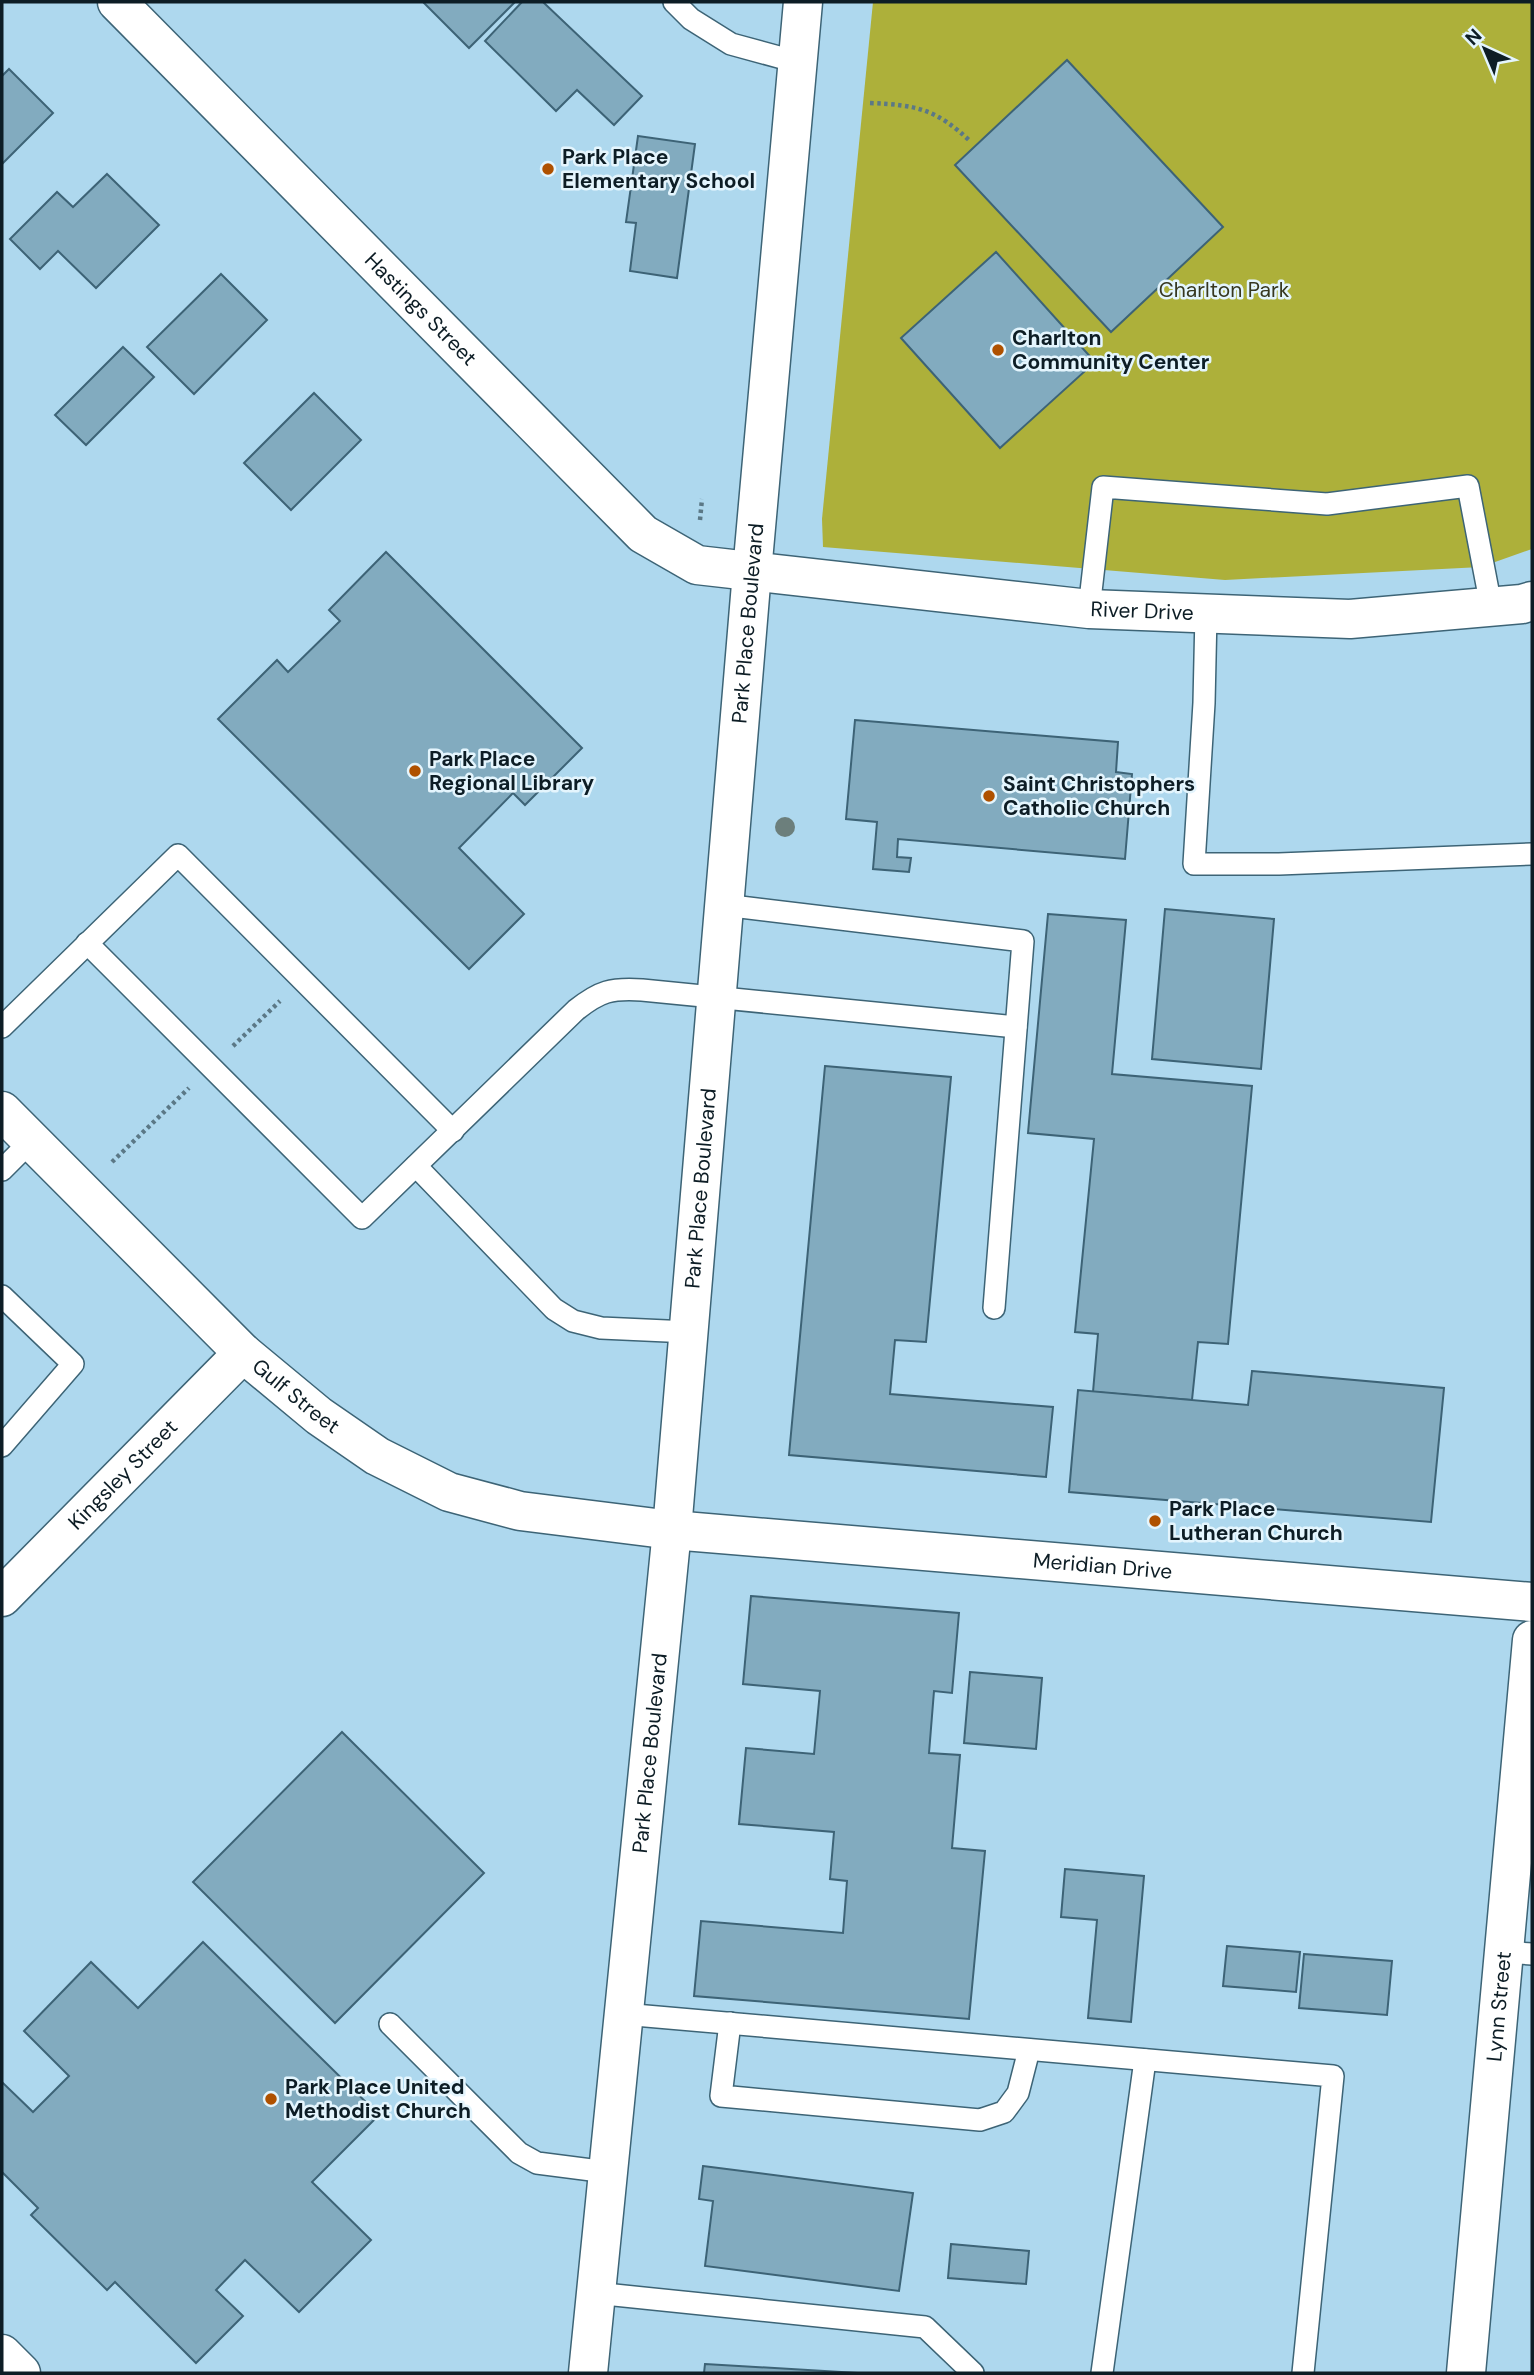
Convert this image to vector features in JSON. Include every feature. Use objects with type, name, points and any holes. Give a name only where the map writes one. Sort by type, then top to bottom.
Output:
[{"type":"street","name":"Hastings Street","points":[[117,2],[643,534],[697,565],[752,572]]},
{"type":"street","name":"Park Place Boulevard","points":[[588,2373],[672,1530],[752,572],[803,2]]},
{"type":"street","name":"River Drive","points":[[752,572],[1089,609],[1350,619],[1519,607]]},
{"type":"street","name":"Gulf Street","points":[[2,1111],[243,1353],[319,1416],[377,1456],[449,1492],[520,1511],[672,1530]]},
{"type":"street","name":"Kingsley Street","points":[[2,1597],[243,1353]]},
{"type":"street","name":"Meridian Drive","points":[[672,1530],[1532,1602]]},
{"type":"street","name":"Lynn Street","points":[[1466,2373],[1518,1953],[1532,1640]]},
{"type":"street","points":[[2,2354],[21,2373]]},
{"type":"lane","points":[[674,2],[691,19],[731,44],[797,62]]},
{"type":"lane","points":[[1089,609],[1103,487],[1327,505],[1468,486],[1519,607]]},
{"type":"lane","points":[[1206,614],[1204,703],[1194,864],[1279,864],[1532,854]]},
{"type":"lane","points":[[2,1027],[178,855],[453,1131]]},
{"type":"lane","points":[[724,905],[1023,940],[994,1308]]},
{"type":"lane","points":[[87,943],[362,1218],[576,1010],[595,995],[620,988],[1016,1027]]},
{"type":"lane","points":[[2,1170],[31,1141]]},
{"type":"lane","points":[[416,1166],[554,1309],[573,1321],[601,1328],[688,1332]]},
{"type":"lane","points":[[2,1296],[73,1364],[2,1446]]},
{"type":"lane","points":[[623,2014],[1333,2076],[1303,2373]]},
{"type":"lane","points":[[730,2023],[721,2096],[980,2120],[1004,2112],[1018,2093],[1029,2050]]},
{"type":"lane","points":[[390,2024],[519,2153],[537,2163],[607,2172]]},
{"type":"lane","points":[[1102,2373],[1145,2060]]},
{"type":"lane","points":[[595,2293],[926,2327],[972,2373]]},
{"type":"path","points":[[870,103],[901,104],[926,111],[950,122],[971,142]]},
{"type":"path","points":[[700,524],[702,499]]},
{"type":"green space","name":"Charlton Park","points":[[873,2],[1532,2],[1532,549],[1481,567],[1225,580],[823,547],[822,519]]},
{"type":"building","points":[[423,2],[515,2],[469,48]]},
{"type":"building","points":[[522,2],[543,2],[642,96],[614,125],[577,90],[556,111],[485,41]]},
{"type":"building","points":[[1067,60],[1223,227],[1111,332],[955,165]]},
{"type":"building","points":[[9,69],[53,113],[2,164],[2,76]]},
{"type":"building","points":[[638,136],[695,144],[677,278],[630,271],[636,223],[626,222]]},
{"type":"building","points":[[107,174],[159,225],[96,288],[58,251],[40,269],[10,239],[57,192],[73,207]]},
{"type":"building","name":"Charlton Community Center","points":[[996,252],[1095,362],[1000,448],[901,338]]},
{"type":"building","points":[[221,274],[267,320],[194,394],[147,347]]},
{"type":"building","points":[[123,347],[154,377],[86,445],[55,415]]},
{"type":"building","points":[[314,393],[361,440],[291,510],[244,463]]},
{"type":"building","name":"Park Place Regional Library","points":[[386,552],[582,748],[525,805],[513,793],[459,848],[524,914],[469,969],[218,719],[277,660],[288,672],[340,621],[329,610]]},
{"type":"building","name":"Saint Christophers Catholic Church","points":[[855,720],[1118,742],[1116,772],[1132,774],[1125,859],[898,839],[897,857],[911,858],[909,872],[873,869],[877,822],[846,819]]},
{"type":"building","points":[[1165,909],[1274,919],[1261,1069],[1152,1059]]},
{"type":"building","points":[[1048,914],[1126,920],[1112,1074],[1252,1086],[1228,1344],[1198,1342],[1192,1400],[1093,1392],[1098,1334],[1075,1332],[1094,1139],[1028,1133]]},
{"type":"building","points":[[825,1066],[951,1077],[926,1342],[895,1340],[890,1394],[1053,1407],[1046,1477],[789,1455]]},
{"type":"building","points":[[1252,1371],[1444,1388],[1431,1522],[1069,1492],[1078,1390],[1248,1405]]},
{"type":"building","points":[[751,1596],[959,1613],[952,1693],[934,1691],[929,1753],[960,1755],[952,1848],[985,1851],[969,2019],[694,1996],[701,1921],[843,1933],[847,1881],[830,1879],[834,1832],[739,1824],[746,1748],[814,1754],[820,1691],[743,1684]]},
{"type":"building","points":[[970,1672],[1042,1678],[1036,1749],[964,1743]]},
{"type":"building","points":[[342,1732],[484,1873],[335,2023],[193,1882]]},
{"type":"building","points":[[1065,1869],[1144,1876],[1131,2022],[1088,2018],[1097,1920],[1061,1917]]},
{"type":"building","name":"Park Place United Methodist Church","points":[[203,1942],[379,2115],[312,2182],[371,2240],[299,2312],[245,2260],[216,2290],[243,2316],[196,2363],[115,2282],[107,2290],[31,2215],[38,2208],[2,2172],[2,2082],[33,2112],[69,2076],[24,2031],[91,1962],[138,2008]]},
{"type":"building","points":[[1227,1946],[1300,1952],[1296,1992],[1223,1986]]},
{"type":"building","points":[[1304,1954],[1392,1961],[1387,2015],[1299,2008]]},
{"type":"building","points":[[703,2166],[913,2193],[899,2291],[705,2266],[713,2201],[699,2199]]},
{"type":"building","points":[[951,2244],[1029,2251],[1026,2284],[948,2278]]},
{"type":"building","points":[[705,2364],[858,2373],[704,2373]]},
{"type":"place","name":"Park Place Elementary School","points":[[548,169]]},
{"type":"place","name":"Charlton Community Center","points":[[998,350]]},
{"type":"place","name":"Park Place Regional Library","points":[[415,771]]},
{"type":"place","name":"Saint Christophers Catholic Church","points":[[989,796]]},
{"type":"place","name":"Park Place Lutheran Church","points":[[1155,1521]]},
{"type":"place","name":"Park Place United Methodist Church","points":[[271,2099]]}]
